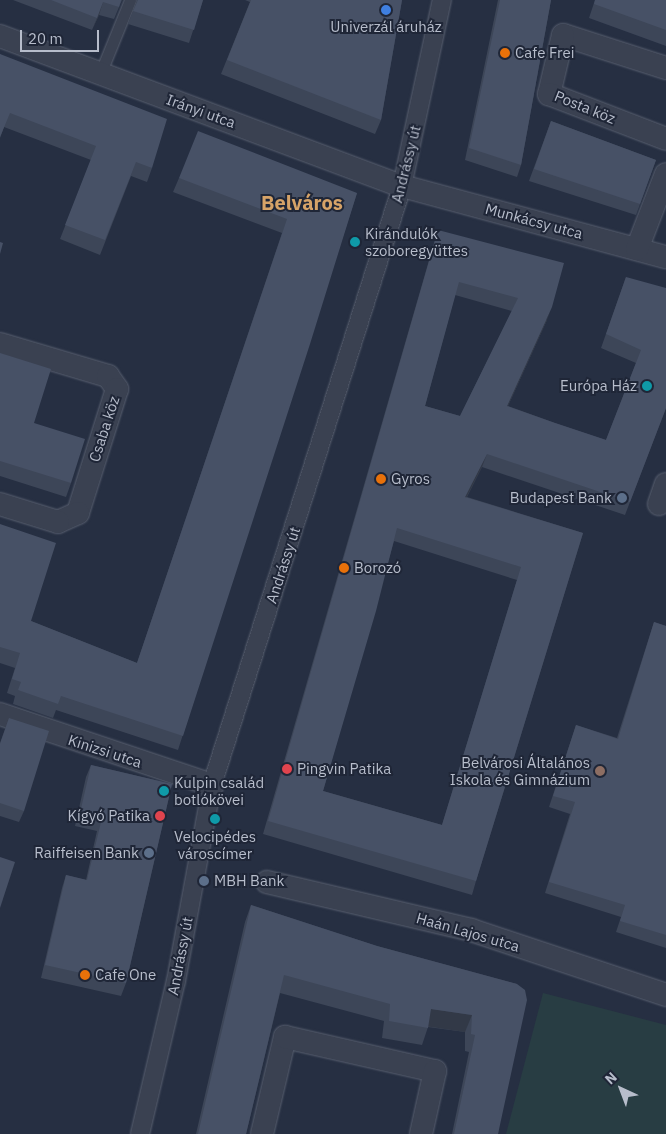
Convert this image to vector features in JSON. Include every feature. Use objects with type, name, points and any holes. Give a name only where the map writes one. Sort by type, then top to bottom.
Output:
[{"type":"street","name":"Andrássy út","points":[[140,1134],[176,981],[212,785],[402,186],[442,0]]},
{"type":"street","name":"Posta köz","points":[[666,68],[563,35],[549,94],[666,139]]},
{"type":"street","name":"Irányi utca","points":[[0,36],[402,186]]},
{"type":"street","points":[[637,249],[666,174]]},
{"type":"street","name":"Munkácsy utca","points":[[402,186],[666,257]]},
{"type":"street","name":"Csaba köz","points":[[0,344],[108,376],[117,389],[78,513],[58,522],[0,504]]},
{"type":"street","name":"Kinizsi utca","points":[[0,714],[212,785]]},
{"type":"street","name":"Haán Lajos utca","points":[[267,882],[471,930],[666,995]]},
{"type":"street","points":[[262,1134],[286,1038],[436,1071],[421,1134]]},
{"type":"lane","points":[[100,74],[130,0]]},
{"type":"green space","points":[[543,993],[666,1025],[666,1134],[506,1134]]},
{"type":"building","points":[[51,0],[121,0],[119,7],[103,2],[97,18]]},
{"type":"building","points":[[138,0],[203,0],[194,30],[133,11]]},
{"type":"building","points":[[251,0],[402,0],[381,120],[227,60]]},
{"type":"building","points":[[500,0],[551,0],[521,165],[469,148]]},
{"type":"building","points":[[595,0],[666,0],[666,30],[594,4]]},
{"type":"building","points":[[0,54],[167,119],[152,168],[136,162],[105,240],[65,225],[96,146],[10,113],[0,137]]},
{"type":"building","points":[[551,121],[656,160],[640,204],[534,169]]},
{"type":"building","points":[[198,131],[357,193],[183,736],[61,696],[58,704],[18,690],[21,682],[12,679],[20,653],[0,647],[0,524],[56,543],[31,621],[137,663],[287,219],[179,178]]},
{"type":"building","points":[[438,230],[564,263],[552,307],[507,406],[606,440],[641,350],[606,334],[626,277],[666,288],[666,408],[630,502],[487,454],[465,497],[583,533],[476,881],[268,821]],"holes":[[[459,282],[518,298],[460,416],[425,406]],[[397,528],[521,567],[442,825],[323,791],[376,611]]]},
{"type":"building","points":[[0,242],[3,243],[0,254]]},
{"type":"building","points":[[0,353],[51,369],[34,423],[85,439],[71,483],[0,461]]},
{"type":"building","points":[[654,622],[666,626],[666,935],[620,921],[625,905],[549,882],[575,802],[553,796],[576,725],[618,739]]},
{"type":"building","points":[[9,718],[49,731],[24,811],[0,803],[0,744]]},
{"type":"building","points":[[91,765],[172,784],[126,983],[45,965],[66,875],[87,880],[102,818],[80,813]]},
{"type":"building","points":[[0,857],[15,862],[0,908]]},
{"type":"building","points":[[251,905],[377,946],[517,984],[525,990],[527,1000],[498,1134],[454,1134],[475,1035],[471,1034],[472,1015],[431,1009],[428,1028],[389,1021],[390,1004],[284,975],[246,1134],[198,1134]]},
{"type":"place","name":"Univerzál áruház","points":[[386,10]]},
{"type":"place","name":"Cafe Frei","points":[[505,53]]},
{"type":"place","name":"Kirándulók szoboregyüttes","points":[[355,242]]},
{"type":"place","name":"Európa Ház","points":[[647,386]]},
{"type":"place","name":"Gyros","points":[[381,479]]},
{"type":"place","name":"Budapest Bank","points":[[622,498]]},
{"type":"place","name":"Borozó","points":[[344,568]]},
{"type":"place","name":"Pingvin Patika","points":[[287,769]]},
{"type":"place","name":"Belvárosi Általános Iskola és Gimnázium","points":[[600,771]]},
{"type":"place","name":"Kulpin család botlókövei","points":[[164,791]]},
{"type":"place","name":"Kígyó Patika","points":[[160,816]]},
{"type":"place","name":"Velocipédes városcímer","points":[[215,819]]},
{"type":"place","name":"Raiffeisen Bank","points":[[149,853]]},
{"type":"place","name":"MBH Bank","points":[[204,881]]},
{"type":"place","name":"Cafe One","points":[[85,975]]},
{"type":"district","name":"Belváros","points":[[302,202]]}]
